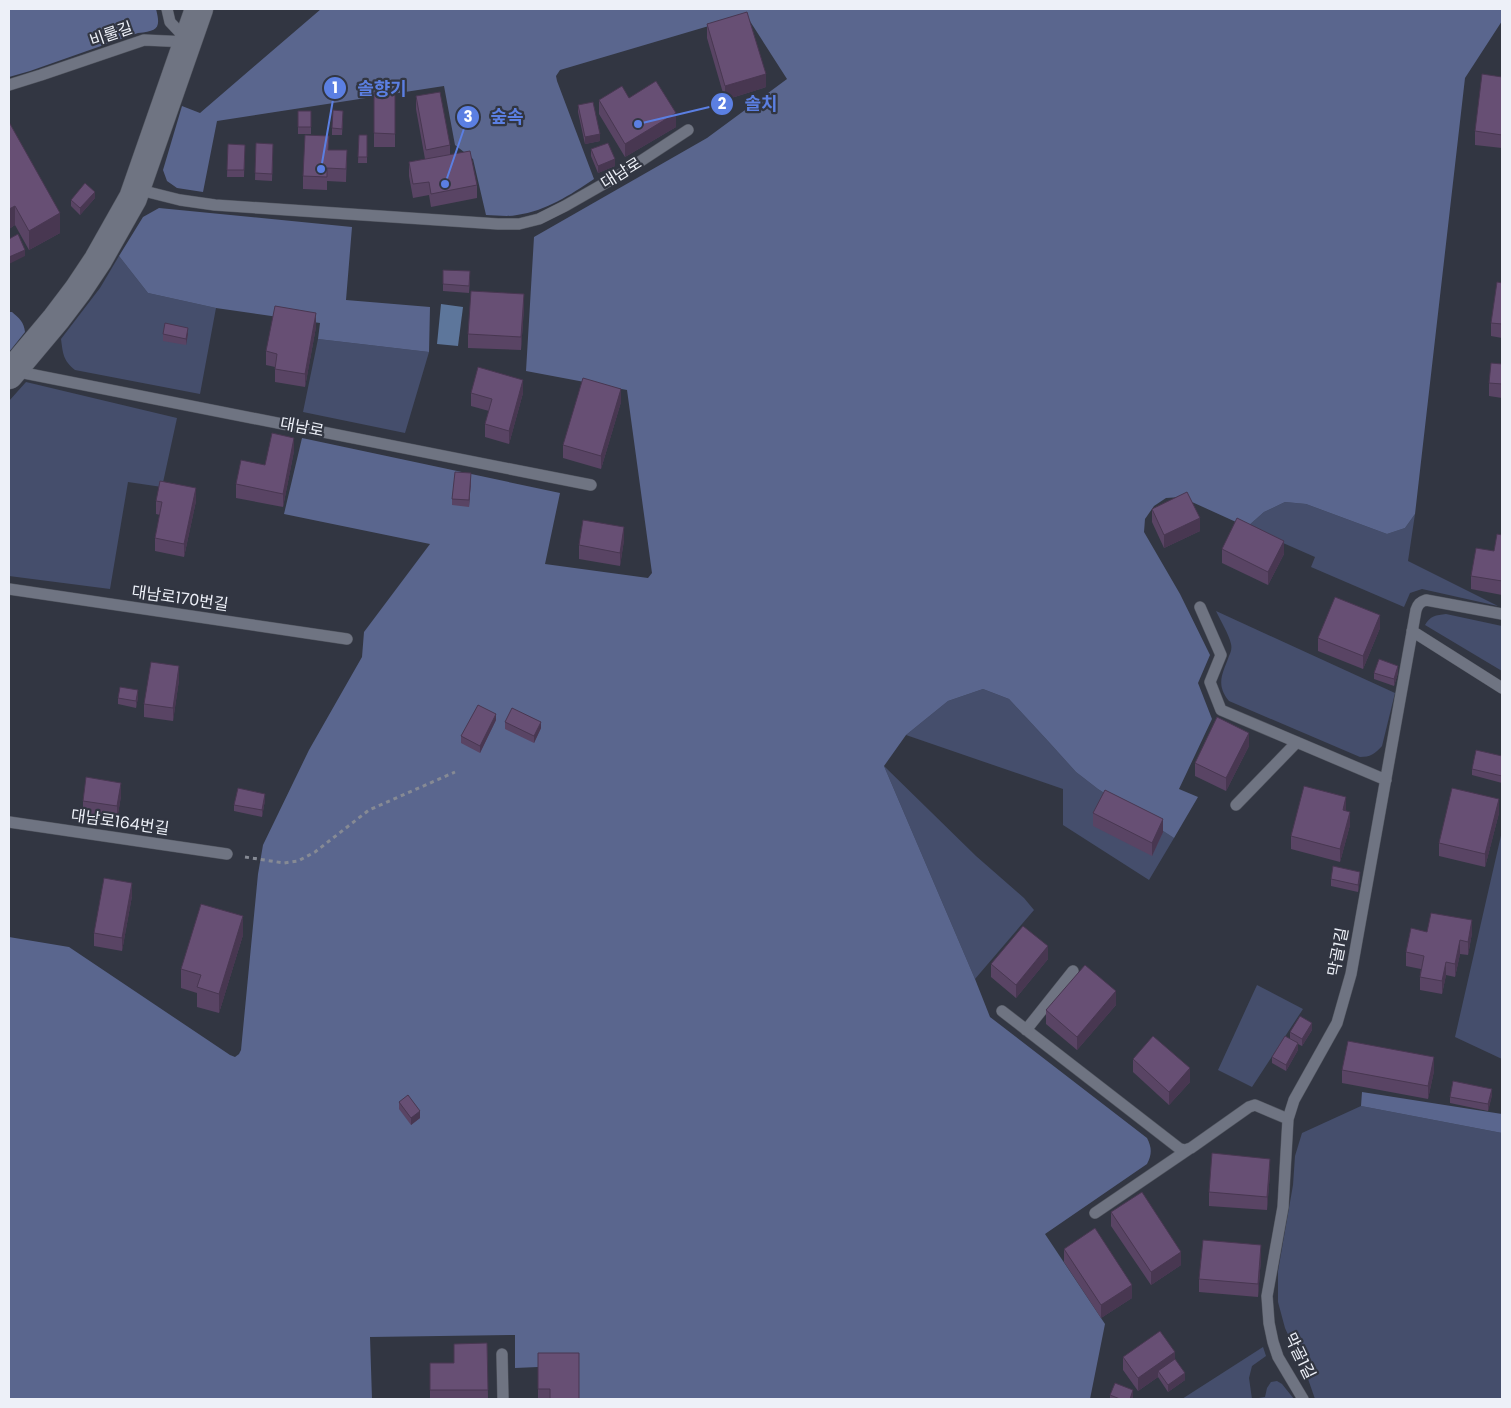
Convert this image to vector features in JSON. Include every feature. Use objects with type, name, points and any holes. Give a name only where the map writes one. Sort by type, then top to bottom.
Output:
[{"type":"street","name":"대남로","points":[[11,373],[78,290],[133,198],[199,9]]},
{"type":"lane","points":[[167,9],[170,22],[188,42]]},
{"type":"lane","name":"비룰길","points":[[9,85],[144,40],[188,42]]},
{"type":"lane","name":"대남로","points":[[136,189],[180,200],[215,205],[520,224],[539,219],[565,206],[621,174],[688,130]]},
{"type":"lane","name":"대남로","points":[[11,373],[590,484]]},
{"type":"lane","name":"대남로170번길","points":[[9,589],[346,639]]},
{"type":"lane","name":"막골1길","points":[[1304,1399],[1278,1357],[1268,1322],[1267,1296],[1283,1206],[1288,1119],[1294,1100],[1337,1023],[1351,974],[1418,605],[1421,601],[1426,600],[1502,614]]},
{"type":"lane","points":[[1200,608],[1221,654],[1210,682],[1221,710],[1386,780]]},
{"type":"lane","points":[[1412,631],[1502,688]]},
{"type":"lane","points":[[1236,805],[1297,742]]},
{"type":"lane","name":"대남로164번길","points":[[9,822],[227,854]]},
{"type":"lane","points":[[1026,1030],[1073,972]]},
{"type":"lane","points":[[1002,1011],[1180,1149],[1186,1150],[1191,1148]]},
{"type":"lane","points":[[1095,1213],[1249,1107],[1255,1105],[1288,1119]]},
{"type":"lane","points":[[502,1354],[503,1399]]},
{"type":"path","points":[[227,854],[284,863],[298,861],[315,852],[368,810],[455,772]]},
{"type":"shaded area","points":[[9,9],[156,9],[158,24],[154,30],[138,33],[9,77]]},
{"type":"shaded area","points":[[321,9],[1502,9],[1502,21],[1465,78],[1415,514],[1405,528],[1387,534],[1306,504],[1285,502],[1264,512],[1247,527],[1181,497],[1166,498],[1154,506],[1145,519],[1144,532],[1180,594],[1210,655],[1198,683],[1212,719],[1179,789],[1198,797],[1174,838],[1098,789],[1076,772],[1009,699],[983,689],[948,701],[906,735],[884,766],[990,1017],[1147,1138],[1150,1145],[1151,1154],[1147,1164],[1045,1234],[1105,1324],[1090,1399],[579,1399],[538,1367],[515,1368],[515,1335],[370,1337],[372,1399],[9,1399],[9,937],[69,947],[230,1055],[235,1057],[239,1054],[241,1050],[258,874],[263,845],[309,750],[362,657],[364,632],[430,544],[284,514],[302,438],[560,493],[545,564],[648,578],[652,573],[627,390],[526,371],[534,237],[707,138],[787,79],[746,15],[560,70],[556,76],[557,81],[594,179],[548,206],[517,215],[486,215],[473,159],[455,145],[444,86],[217,121],[203,192],[177,188],[167,181],[163,170],[182,106],[200,113]]},
{"type":"shaded area","points":[[159,208],[352,227],[346,300],[430,307],[429,352],[318,339],[320,323],[216,308],[148,293],[119,256],[143,217]]},
{"type":"shaded area","points":[[119,256],[148,293],[216,308],[200,394],[75,370],[66,360],[61,339],[100,288]]},
{"type":"shaded area","points":[[441,304],[463,307],[458,346],[437,344]]},
{"type":"shaded area","points":[[9,312],[12,312],[21,321],[25,332],[9,352]]},
{"type":"shaded area","points":[[318,339],[429,352],[405,433],[303,412]]},
{"type":"shaded area","points":[[26,382],[177,418],[162,487],[128,482],[110,589],[9,576],[9,401]]},
{"type":"shaded area","points":[[1285,502],[1306,504],[1387,534],[1405,528],[1415,514],[1408,561],[1498,606],[1422,589],[1410,593],[1404,607],[1311,567],[1315,557],[1247,527],[1264,512]]},
{"type":"shaded area","points":[[1216,611],[1395,693],[1382,746],[1372,755],[1360,757],[1229,701],[1221,684],[1231,652],[1231,646]]},
{"type":"shaded area","points":[[1446,614],[1502,626],[1502,671],[1425,625],[1434,616]]},
{"type":"shaded area","points":[[983,689],[1009,699],[1076,772],[1098,789],[1174,838],[1149,880],[1063,825],[1063,789],[906,735],[948,701]]},
{"type":"shaded area","points":[[884,766],[976,856],[1024,898],[1034,910],[975,979]]},
{"type":"shaded area","points":[[1502,831],[1502,1059],[1455,1037]]},
{"type":"shaded area","points":[[1257,985],[1303,1009],[1252,1087],[1218,1070]]},
{"type":"shaded area","points":[[1362,1092],[1502,1114],[1502,1133],[1361,1106]]},
{"type":"shaded area","points":[[1361,1106],[1502,1133],[1502,1399],[1315,1399],[1307,1376],[1285,1328],[1278,1302],[1278,1271],[1293,1185],[1295,1156],[1302,1133]]},
{"type":"shaded area","points":[[1263,1347],[1266,1356],[1252,1366],[1249,1378],[1252,1399],[1182,1399]]},
{"type":"shaded area","points":[[1277,1381],[1282,1384],[1294,1399],[1252,1399],[1265,1397],[1271,1382]]},
{"type":"building","points":[[747,12],[766,74],[725,86],[707,24]]},
{"type":"building","points":[[1482,74],[1502,77],[1502,135],[1475,131]]},
{"type":"building","points":[[656,81],[676,113],[625,144],[599,100],[622,86],[629,98]]},
{"type":"building","points":[[374,92],[395,93],[395,134],[374,133]]},
{"type":"building","points":[[440,92],[450,145],[426,150],[416,96]]},
{"type":"building","points":[[593,102],[600,134],[585,137],[578,105]]},
{"type":"building","points":[[333,110],[343,111],[342,129],[332,128]]},
{"type":"building","points":[[298,111],[311,111],[311,127],[298,127]]},
{"type":"building","points":[[9,122],[60,213],[29,231],[15,206],[9,209]]},
{"type":"building","points":[[305,135],[329,136],[328,150],[347,150],[346,169],[327,168],[327,177],[303,176]]},
{"type":"building","points":[[359,135],[367,135],[367,157],[358,157]]},
{"type":"building","points":[[256,143],[273,144],[272,174],[255,173]]},
{"type":"building","points":[[608,143],[615,159],[598,166],[591,149]]},
{"type":"building","points":[[228,144],[245,145],[244,170],[227,170]]},
{"type":"building","points":[[470,151],[477,185],[431,194],[429,182],[413,184],[409,162]]},
{"type":"building","points":[[85,183],[95,192],[80,208],[71,200]]},
{"type":"building","points":[[18,234],[25,250],[9,257],[9,239]]},
{"type":"building","points":[[443,270],[470,271],[469,286],[443,284]]},
{"type":"building","points":[[1497,282],[1502,283],[1502,324],[1491,323]]},
{"type":"building","points":[[471,291],[524,294],[521,337],[468,334]]},
{"type":"building","points":[[275,306],[316,313],[305,374],[275,369],[277,354],[266,351]]},
{"type":"building","points":[[165,323],[188,328],[186,339],[163,334]]},
{"type":"building","points":[[1491,363],[1502,364],[1502,384],[1489,383]]},
{"type":"building","points":[[478,367],[523,380],[509,431],[485,424],[492,399],[471,393]]},
{"type":"building","points":[[583,378],[621,389],[601,456],[563,445]]},
{"type":"building","points":[[272,433],[294,438],[283,494],[236,484],[241,460],[265,465]]},
{"type":"building","points":[[455,472],[471,473],[469,500],[452,499]]},
{"type":"building","points":[[160,481],[196,488],[184,544],[155,538],[162,502],[156,501]]},
{"type":"building","points":[[1187,492],[1200,518],[1164,535],[1152,509]]},
{"type":"building","points":[[1237,518],[1284,541],[1268,572],[1222,549]]},
{"type":"building","points":[[583,520],[624,527],[620,553],[579,545]]},
{"type":"building","points":[[1497,534],[1502,535],[1502,581],[1471,576],[1476,548],[1494,551]]},
{"type":"building","points":[[1335,597],[1380,615],[1363,656],[1318,638]]},
{"type":"building","points":[[1379,659],[1398,666],[1394,679],[1374,673]]},
{"type":"building","points":[[151,662],[179,666],[173,708],[144,704]]},
{"type":"building","points":[[120,687],[138,690],[136,701],[118,698]]},
{"type":"building","points":[[478,705],[496,714],[480,746],[461,736]]},
{"type":"building","points":[[512,708],[541,722],[534,736],[505,722]]},
{"type":"building","points":[[1217,717],[1249,733],[1226,778],[1195,763]]},
{"type":"building","points":[[1476,750],[1502,756],[1502,776],[1472,769]]},
{"type":"building","points":[[86,777],[121,783],[117,806],[83,801]]},
{"type":"building","points":[[1304,786],[1346,797],[1343,810],[1350,812],[1340,849],[1291,836]]},
{"type":"building","points":[[238,788],[265,794],[262,810],[234,805]]},
{"type":"building","points":[[1452,788],[1499,799],[1485,854],[1439,843]]},
{"type":"building","points":[[1105,790],[1163,819],[1152,843],[1093,813]]},
{"type":"building","points":[[1333,866],[1360,872],[1358,885],[1331,879]]},
{"type":"building","points":[[104,878],[132,883],[122,938],[94,933]]},
{"type":"building","points":[[201,904],[243,916],[219,994],[197,987],[201,975],[181,969]]},
{"type":"building","points":[[1431,913],[1472,920],[1468,942],[1460,940],[1455,964],[1446,962],[1442,981],[1420,977],[1424,956],[1406,952],[1411,928],[1427,932]]},
{"type":"building","points":[[1023,926],[1048,946],[1016,985],[991,964]]},
{"type":"building","points":[[1085,965],[1116,991],[1077,1037],[1046,1010]]},
{"type":"building","points":[[1300,1016],[1312,1023],[1302,1039],[1290,1032]]},
{"type":"building","points":[[1153,1036],[1190,1068],[1169,1092],[1133,1059]]},
{"type":"building","points":[[1285,1036],[1298,1043],[1286,1065],[1272,1057]]},
{"type":"building","points":[[1348,1041],[1434,1057],[1428,1086],[1342,1070]]},
{"type":"building","points":[[1453,1081],[1492,1089],[1488,1104],[1450,1097]]},
{"type":"building","points":[[408,1095],[420,1111],[411,1118],[399,1102]]},
{"type":"building","points":[[1212,1153],[1270,1159],[1267,1197],[1209,1192]]},
{"type":"building","points":[[1142,1192],[1181,1252],[1151,1272],[1111,1212]]},
{"type":"building","points":[[1095,1228],[1132,1285],[1101,1305],[1064,1249]]},
{"type":"building","points":[[1203,1240],[1261,1245],[1258,1284],[1199,1279]]},
{"type":"building","points":[[1160,1331],[1175,1352],[1138,1378],[1123,1357]]},
{"type":"building","points":[[487,1343],[488,1390],[430,1390],[430,1363],[454,1363],[454,1344]]},
{"type":"building","points":[[538,1353],[579,1353],[579,1399],[550,1399],[550,1389],[538,1389]]},
{"type":"building","points":[[1175,1359],[1185,1373],[1168,1385],[1158,1371]]},
{"type":"building","points":[[1115,1383],[1133,1390],[1130,1399],[1120,1399],[1110,1395]]},
{"type":"place","name":"솔치","points":[[638,124]]},
{"type":"place","name":"솔향기","points":[[321,169]]},
{"type":"place","name":"숲속","points":[[445,184]]}]
